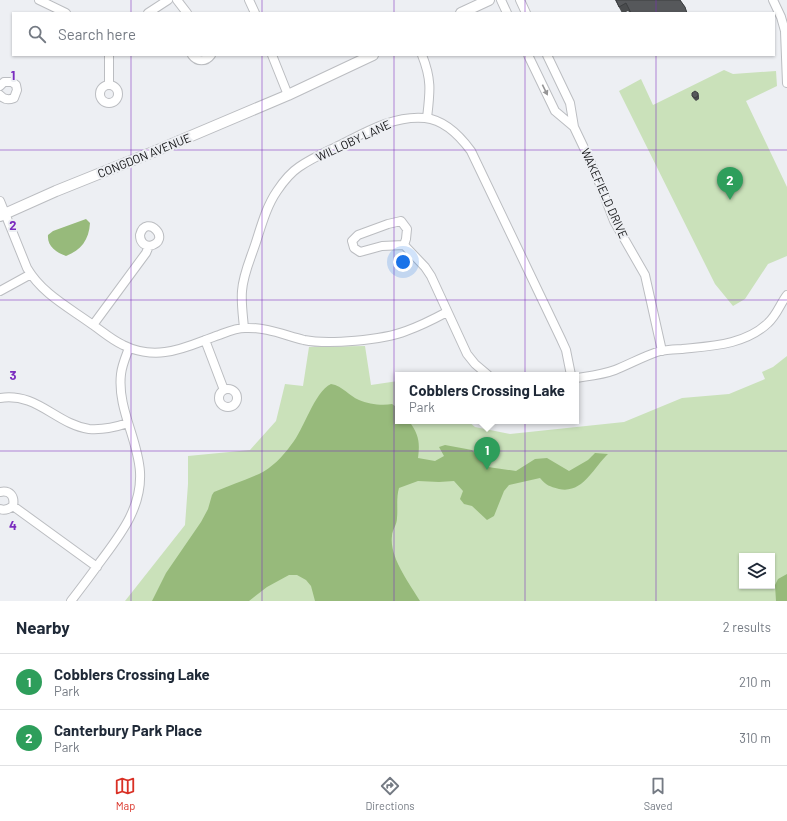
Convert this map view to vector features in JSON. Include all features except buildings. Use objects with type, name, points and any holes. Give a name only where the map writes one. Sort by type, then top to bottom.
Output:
[{"type":"street","points":[[39,0],[64,12]]},
{"type":"street","points":[[150,12],[168,0]]},
{"type":"street","points":[[178,0],[186,12]]},
{"type":"street","points":[[249,0],[254,12]]},
{"type":"street","points":[[463,12],[489,0]]},
{"type":"street","points":[[501,0],[507,12]]},
{"type":"street","points":[[520,0],[526,12]]},
{"type":"street","points":[[773,0],[786,31],[787,83]]},
{"type":"street","points":[[109,56],[109,84]]},
{"type":"street","points":[[193,56],[201,61],[206,60],[210,56]]},
{"type":"street","points":[[272,56],[288,95]]},
{"type":"street","name":"CONGDON AVENUE","points":[[2,215],[56,191],[288,95],[370,56]]},
{"type":"street","points":[[422,56],[430,80],[427,118]]},
{"type":"street","name":"WAKEFIELD DRIVE","points":[[528,56],[555,111],[574,127]]},
{"type":"street","name":"WAKEFIELD DRIVE","points":[[547,56],[570,103],[574,127],[594,169],[614,221],[645,275],[662,351]]},
{"type":"street","points":[[0,86],[4,82],[9,81],[14,83],[17,88],[17,93],[14,98],[9,100],[1,99]]},
{"type":"street","name":"WILLOBY LANE","points":[[244,328],[242,291],[244,278],[267,211],[276,193],[293,172],[317,156],[389,122],[413,118],[427,118],[449,128],[461,138],[471,151],[566,350],[570,372]]},
{"type":"street","points":[[0,201],[2,215],[31,274],[50,294],[113,340],[129,348],[150,353],[175,351],[244,328],[268,329],[305,340],[331,342],[353,341],[406,331],[447,312]]},
{"type":"street","points":[[404,245],[407,229],[401,221],[358,235],[352,241],[354,248],[360,252],[382,246],[404,245],[425,267],[431,276],[468,354],[475,364],[484,372]]},
{"type":"street","points":[[93,325],[149,246]]},
{"type":"street","points":[[0,291],[31,274]]},
{"type":"street","points":[[579,378],[614,371],[640,358],[662,351],[722,345],[751,335],[761,329],[773,318],[787,295]]},
{"type":"street","points":[[205,340],[224,390]]},
{"type":"street","points":[[71,601],[127,526],[135,508],[139,490],[140,473],[121,393],[123,365],[129,348]]},
{"type":"street","points":[[0,398],[18,397],[45,408],[77,426],[89,429],[115,427],[128,423]]},
{"type":"street","points":[[0,492],[7,491],[12,495],[14,502],[13,506]]},
{"type":"street","points":[[13,506],[97,567]]},
{"type":"street","points":[[0,509],[6,510],[13,506]]},
{"type":"shaded area","points":[[724,70],[733,74],[776,71],[777,86],[746,101],[787,187],[787,256],[768,264],[745,299],[733,306],[715,284],[619,91],[641,79],[653,105]]},
{"type":"shaded area","points":[[86,219],[90,223],[88,234],[83,244],[76,251],[66,256],[59,253],[51,245],[48,235],[53,231]]},
{"type":"shaded area","points":[[365,346],[371,385],[395,381],[395,424],[472,424],[475,427],[510,434],[624,422],[682,398],[729,394],[765,379],[762,372],[773,367],[787,356],[787,601],[125,601],[185,525],[188,484],[188,456],[250,450],[276,421],[285,384],[303,386],[309,347]]},
{"type":"shaded area","points":[[331,384],[335,385],[355,398],[371,404],[392,404],[395,406],[395,424],[411,424],[415,430],[419,443],[418,458],[435,461],[444,456],[439,447],[445,445],[472,450],[488,467],[516,471],[535,459],[547,458],[569,471],[588,460],[595,453],[608,454],[587,479],[575,488],[567,490],[559,489],[548,485],[540,478],[509,485],[504,491],[494,516],[487,520],[472,506],[464,504],[460,499],[463,491],[454,481],[418,481],[399,488],[397,521],[392,534],[392,544],[401,570],[420,601],[315,601],[311,586],[306,580],[297,575],[289,575],[267,587],[249,601],[152,601],[166,573],[201,522],[208,509],[214,492],[259,474],[277,461],[296,438],[314,403],[325,388]]},
{"type":"shaded area","points":[[787,574],[787,601],[776,601],[775,585],[778,579]]},
{"type":"place","name":"Canterbury Park Place","points":[[730,200]]},
{"type":"place","name":"Cobblers Crossing Lake","points":[[487,470]]}]
